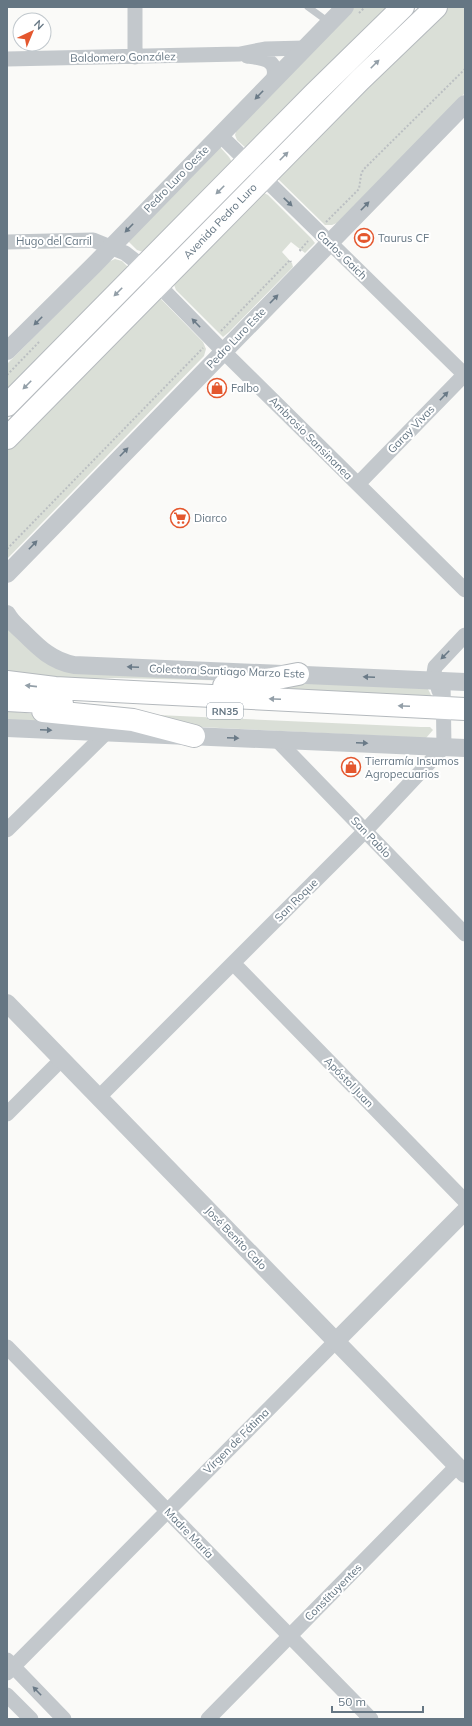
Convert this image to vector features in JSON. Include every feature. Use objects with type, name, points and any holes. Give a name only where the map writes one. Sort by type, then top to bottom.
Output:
[{"type":"main road","name":"Avenida Pedro Luro","points":[[7,405],[247,162],[403,7]]},
{"type":"main road","name":"Avenida Pedro Luro","points":[[7,438],[380,60],[436,7]]},
{"type":"main road","points":[[55,688],[121,683],[233,686],[298,674]]},
{"type":"main road","name":"RN35","points":[[7,682],[55,688],[444,716],[465,724]]},
{"type":"main road","name":"RN35","points":[[7,700],[444,716],[465,709]]},
{"type":"main road","points":[[7,703],[44,711],[133,720],[194,736]]},
{"type":"street","points":[[135,7],[135,57]]},
{"type":"street","name":"Pedro Luro Oeste","points":[[7,351],[111,247],[345,7]]},
{"type":"street","name":"Baldomero González","points":[[7,60],[240,54],[265,49],[305,48]]},
{"type":"street","name":"Baldomero González","points":[[240,54],[264,59],[270,62],[275,70],[273,80]]},
{"type":"street","name":"Pedro Luro Este","points":[[7,574],[465,104]]},
{"type":"street","name":"Carlos Gaich","points":[[220,135],[465,375]]},
{"type":"street","name":"Hugo del Carril","points":[[7,242],[91,240],[111,247],[129,256],[158,284]]},
{"type":"street","name":"Ambrosio Sansinanea","points":[[158,284],[223,351],[465,590]]},
{"type":"street","name":"Garay Vivas","points":[[358,484],[465,375]]},
{"type":"street","name":"Colectora Santiago Marzo Este","points":[[7,614],[44,652],[56,660],[69,664],[465,682]]},
{"type":"street","points":[[444,746],[444,716],[439,680],[434,671],[437,664],[465,635]]},
{"type":"street","points":[[7,728],[465,748]]},
{"type":"street","points":[[7,830],[107,732]]},
{"type":"street","name":"San Pablo","points":[[276,740],[465,934]]},
{"type":"street","name":"San Roque","points":[[99,1097],[365,831],[444,746]]},
{"type":"street","name":"Apóstol Juan","points":[[233,963],[465,1201]]},
{"type":"street","name":"José Benito Calo","points":[[7,1003],[461,1470]]},
{"type":"street","points":[[7,1114],[62,1059]]},
{"type":"street","name":"Vírgen de Fátima","points":[[9,1667],[167,1511],[465,1211]]},
{"type":"street","name":"Madre María","points":[[7,1347],[371,1719]]},
{"type":"street","name":"Constituyentes","points":[[208,1719],[289,1636],[461,1470]]},
{"type":"street","points":[[9,1667],[64,1719]]},
{"type":"street","points":[[7,1695],[31,1719]]},
{"type":"lane","points":[[308,7],[330,23]]},
{"type":"path","points":[[324,224],[359,189],[363,170],[465,69]]},
{"type":"path","points":[[302,252],[300,250],[311,238]]},
{"type":"path","points":[[219,333],[290,260],[292,263]]},
{"type":"path","points":[[7,549],[205,346]]},
{"type":"shaded area","points":[[354,7],[394,7],[247,149],[237,140],[235,135],[238,125]]},
{"type":"shaded area","points":[[446,7],[465,7],[465,93],[337,223],[325,225],[276,177]]},
{"type":"shaded area","points":[[220,147],[232,162],[143,252],[137,250],[128,241]]},
{"type":"shaded area","points":[[264,193],[268,195],[315,243],[305,253],[291,242],[282,252],[292,263],[293,267],[223,337],[176,290],[173,282]]},
{"type":"shaded area","points":[[115,259],[122,261],[130,269],[7,397],[7,364],[108,262]]},
{"type":"shaded area","points":[[158,296],[203,342],[206,349],[204,356],[7,559],[7,447]]},
{"type":"shaded area","points":[[7,625],[42,658],[244,681],[116,678],[55,680],[7,675]]},
{"type":"shaded area","points":[[302,681],[428,689],[432,697],[247,688]]},
{"type":"shaded area","points":[[7,711],[132,724],[7,720]]},
{"type":"shaded area","points":[[136,714],[430,727],[433,730],[426,738],[199,727]]},
{"type":"place","name":"Taurus CF","points":[[364,238]]},
{"type":"place","name":"Falbo","points":[[217,388]]},
{"type":"place","name":"Diarco","points":[[180,518]]},
{"type":"place","name":"Tierramía Insumos Agropecuarios","points":[[351,767]]}]
